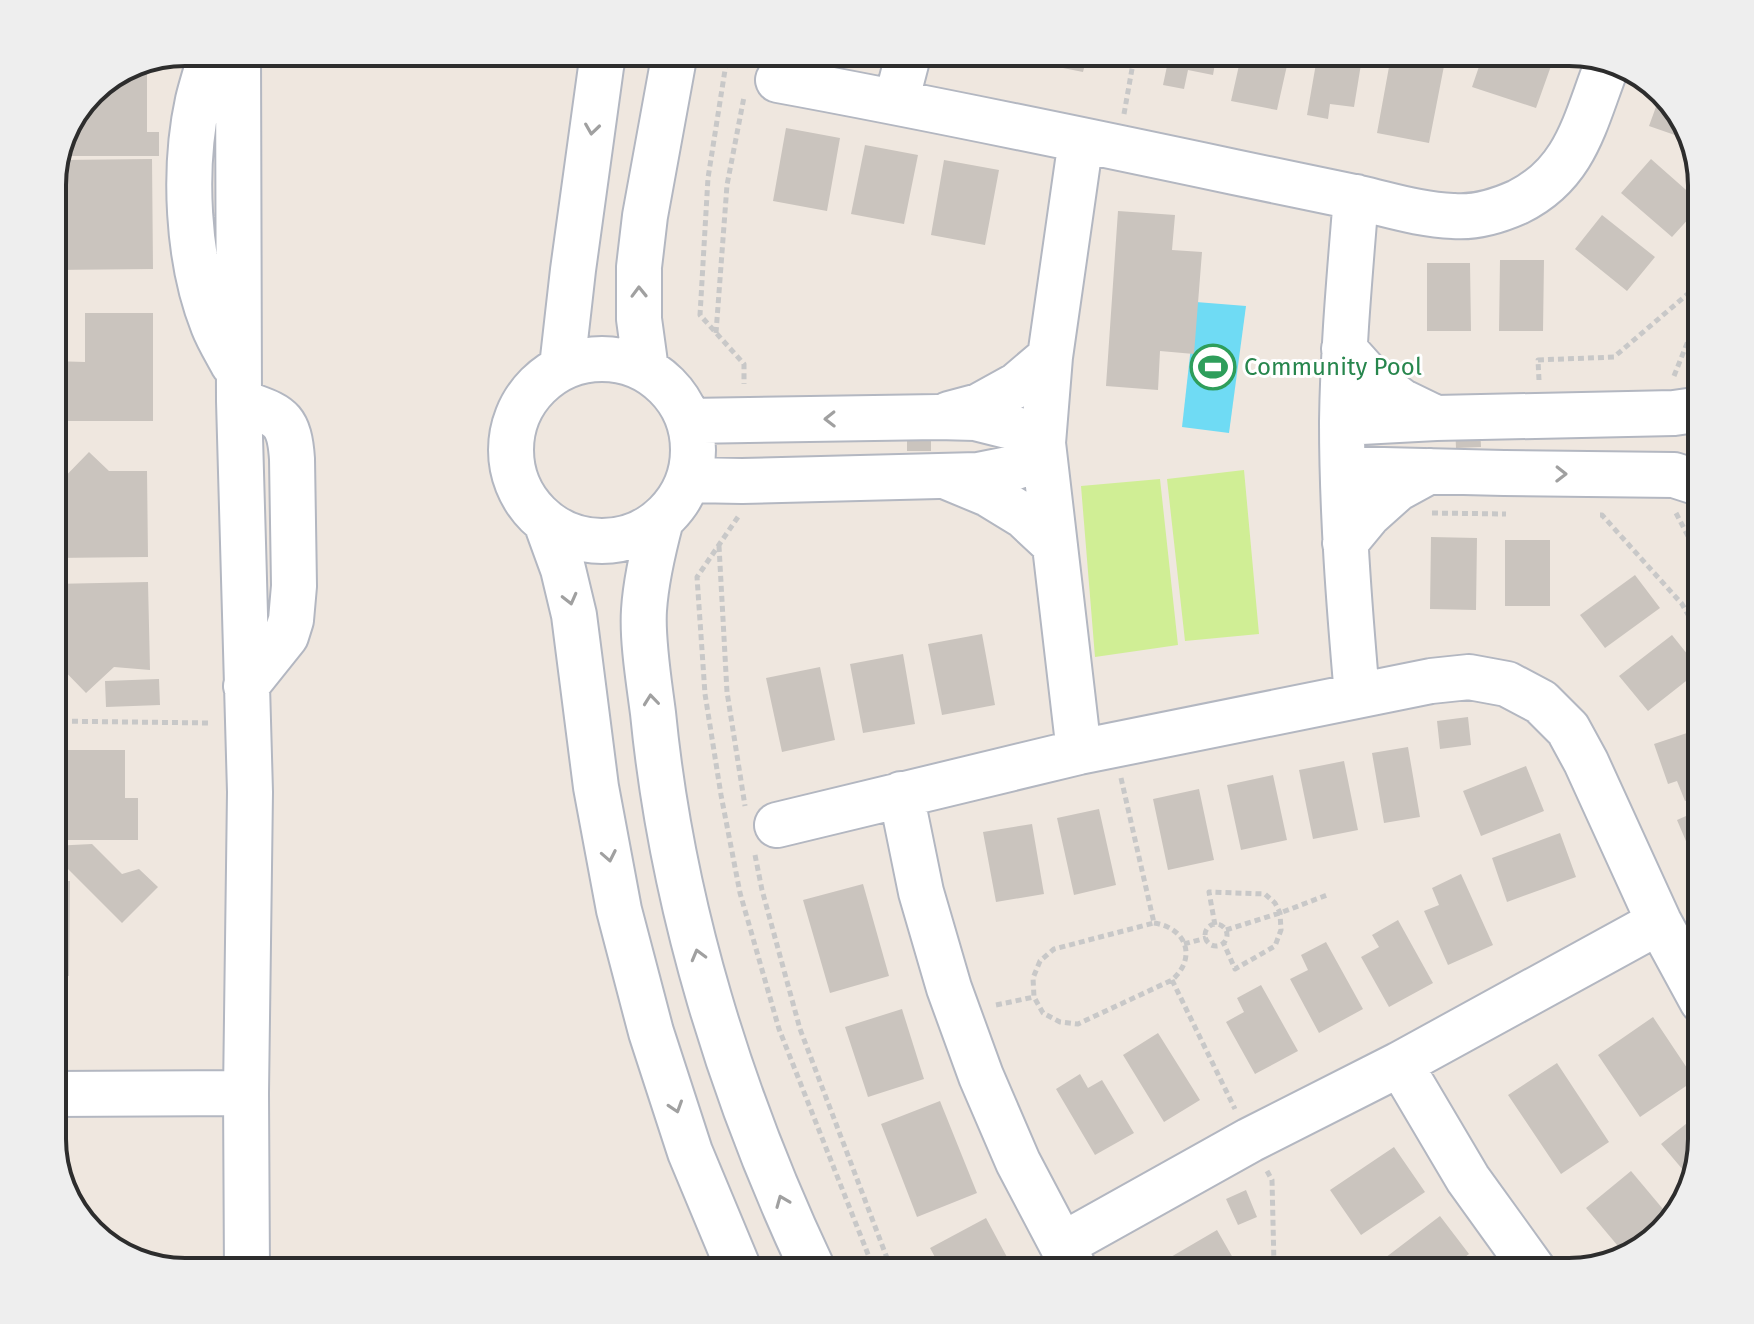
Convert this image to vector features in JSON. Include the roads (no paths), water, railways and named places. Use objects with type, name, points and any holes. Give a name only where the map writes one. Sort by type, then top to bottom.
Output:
[{"type":"street","points":[[208,66],[198,101],[190,157],[190,214],[198,271],[213,325],[239,389]]},
{"type":"street","points":[[238,66],[239,389],[250,792],[247,1258]]},
{"type":"street","points":[[562,367],[602,66]]},
{"type":"street","points":[[646,370],[639,319],[639,267],[645,216],[672,66]]},
{"type":"street","points":[[896,102],[905,66]]},
{"type":"street","points":[[761,87],[896,102],[1426,214],[1457,217],[1489,213],[1518,202],[1545,184],[1567,162],[1583,131],[1605,71]]},
{"type":"street","points":[[1079,752],[1044,450],[1050,357],[1081,140]]},
{"type":"street","points":[[1356,197],[1344,349],[1342,423],[1345,543],[1357,695]]},
{"type":"street","points":[[1344,349],[1370,378],[1401,401],[1436,418]]},
{"type":"street","points":[[938,417],[979,406],[1017,385],[1050,357]]},
{"type":"street","points":[[590,359],[618,360],[646,370],[665,383],[689,421],[693,461],[689,480],[678,502],[661,520],[641,534],[617,541],[593,542],[569,536],[547,525],[525,502],[512,473],[510,442],[518,411],[536,385],[562,367],[590,359]]},
{"type":"street","points":[[1342,423],[1688,411]]},
{"type":"street","points":[[1507,494],[1522,417]]},
{"type":"street","points":[[874,477],[875,418]]},
{"type":"street","points":[[689,421],[975,418],[1011,427],[1044,450]]},
{"type":"street","points":[[689,480],[978,475],[1013,468],[1044,450]]},
{"type":"street","points":[[1343,469],[1430,471],[1507,494],[1674,475],[1688,480]]},
{"type":"street","points":[[1345,543],[1369,514],[1397,489],[1430,471]]},
{"type":"street","points":[[945,476],[988,494],[1024,516],[1055,545]]},
{"type":"street","points":[[661,520],[648,566],[643,613],[659,773],[680,885],[709,995],[746,1110],[808,1258]]},
{"type":"street","points":[[547,525],[563,569],[574,615],[596,787],[619,910],[651,1032],[690,1152],[734,1258]]},
{"type":"street","points":[[759,827],[1079,752],[1357,695],[1469,677],[1507,684],[1541,702],[1568,729],[1659,922],[1688,975]]},
{"type":"street","points":[[901,794],[921,892],[954,1003],[1018,1162],[1069,1258],[1250,1140],[1400,1064],[1659,922]]},
{"type":"street","points":[[1400,1064],[1468,1179],[1525,1258]]},
{"type":"street","points":[[66,1094],[246,1093]]},
{"type":"water","name":"Community Pool","points":[[1196,302],[1246,306],[1229,433],[1182,427]]},
{"type":"place","name":"Community Pool","points":[[1213,367]]}]
